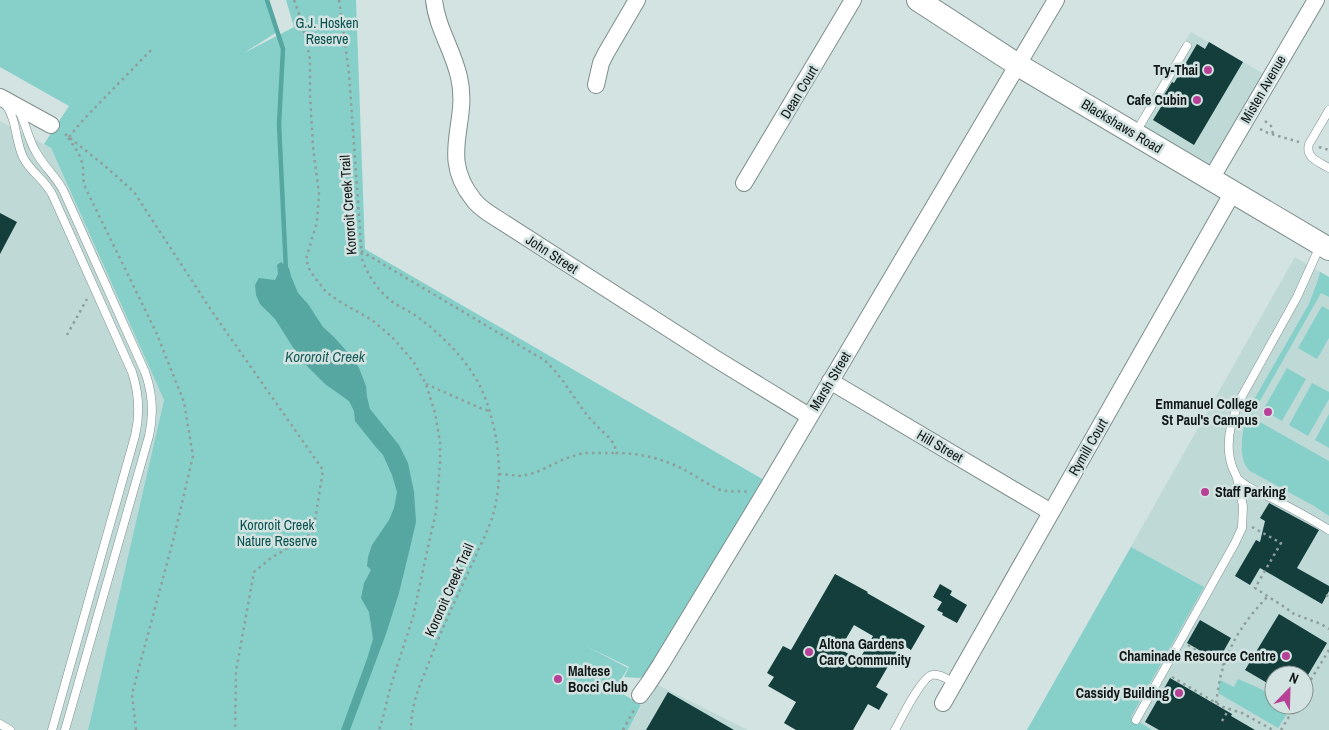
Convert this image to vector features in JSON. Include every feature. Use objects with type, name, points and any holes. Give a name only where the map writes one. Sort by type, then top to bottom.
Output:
[{"type":"main road","name":"Blackshaws Road","points":[[918,0],[1018,64],[1325,247]]},
{"type":"street","name":"John Street","points":[[434,0],[436,15],[453,56],[462,99],[456,143],[458,173],[463,185],[474,201],[490,214],[716,359],[810,416]]},
{"type":"street","points":[[596,85],[601,63],[637,0]]},
{"type":"street","name":"Dean Court","points":[[744,183],[853,0]]},
{"type":"street","name":"Marsh Street","points":[[640,694],[661,664],[761,499],[1056,0]]},
{"type":"street","name":"Misten Avenue","points":[[1211,179],[1316,0]]},
{"type":"street","points":[[3,99],[58,129]]},
{"type":"street","name":"Rymill Court","points":[[943,703],[1233,192]]},
{"type":"street","name":"Hill Street","points":[[830,381],[1051,512]]},
{"type":"lane","points":[[1135,134],[1187,46]]},
{"type":"lane","points":[[3,99],[20,114],[36,153],[59,182],[64,192],[145,372],[152,402],[152,418],[145,449],[65,730]]},
{"type":"lane","points":[[3,99],[11,113],[24,159],[52,193],[132,372],[136,385],[138,406],[137,428],[52,730]]},
{"type":"lane","points":[[1329,110],[1308,149],[1308,154],[1312,158],[1329,168]]},
{"type":"lane","points":[[1136,720],[1242,528],[1243,506],[1229,446],[1234,412],[1325,247]]},
{"type":"lane","points":[[136,385],[148,382]]},
{"type":"lane","points":[[1237,478],[1329,530]]},
{"type":"lane","points":[[120,487],[133,491]]},
{"type":"lane","points":[[96,574],[109,577]]},
{"type":"lane","points":[[895,730],[926,678],[931,675],[943,676],[954,683]]},
{"type":"lane","points":[[0,724],[10,730]]},
{"type":"path","points":[[294,0],[302,22],[310,59],[310,95],[319,194],[317,222],[306,259],[310,271],[326,292],[372,320],[392,336],[413,360],[426,384],[435,413],[440,442],[436,512],[413,617],[390,685],[379,730]]},
{"type":"path","name":"Kororoit Creek Trail","points":[[339,0],[349,73],[362,259],[379,288],[390,300],[427,324],[458,356],[471,373],[482,390],[489,411],[497,441],[499,459],[498,494],[491,520],[438,639],[416,695],[411,730]]},
{"type":"path","points":[[69,137],[152,49]]},
{"type":"path","points":[[1265,121],[1271,126],[1273,134]]},
{"type":"path","points":[[58,129],[106,166],[134,192],[211,310],[323,470],[314,533],[272,558],[254,572],[236,671],[235,730]]},
{"type":"path","points":[[1260,129],[1329,150]]},
{"type":"path","points":[[361,251],[544,360],[557,372],[592,422],[611,439],[616,447],[616,453]]},
{"type":"path","points":[[67,335],[88,297]]},
{"type":"path","points":[[426,384],[489,411]]},
{"type":"path","points":[[499,474],[522,476],[537,472],[564,459],[583,453],[631,453],[665,461],[719,489],[749,491],[761,499]]},
{"type":"path","points":[[1251,526],[1281,543],[1255,588],[1294,614],[1329,629]]},
{"type":"path","points":[[1216,703],[1224,665],[1235,639],[1254,610],[1268,596]]},
{"type":"path","points":[[1186,644],[1224,665]]},
{"type":"path","points":[[1314,675],[1329,650]]},
{"type":"path","points":[[1172,677],[1216,703],[1242,713],[1273,730]]},
{"type":"path","points":[[623,730],[636,707],[640,694]]},
{"type":"path","points":[[1222,722],[1230,708]]},
{"type":"path","points":[[1281,730],[1289,715]]},
{"type":"shaded area","points":[[1191,32],[1264,74],[1210,167],[1137,124]]},
{"type":"shaded area","points":[[0,121],[51,148],[164,400],[88,730],[0,730]]},
{"type":"shaded area","name":"Emmanuel College St Paul's Campus","points":[[1295,257],[1329,277],[1329,730],[1027,730]]},
{"type":"shaded area","points":[[654,683],[748,730],[628,730]]},
{"type":"green space","points":[[0,0],[267,0],[277,32],[244,53],[294,27],[286,0],[356,0],[365,249],[764,480],[649,674],[639,678],[624,677],[629,667],[586,646],[628,668],[615,689],[641,705],[628,730],[88,730],[164,400],[51,148],[44,144],[69,106],[0,67]]},
{"type":"green space","points":[[1320,272],[1329,277],[1329,297],[1321,293],[1251,417],[1329,461],[1329,516],[1250,471],[1243,459],[1242,451],[1244,425],[1248,410],[1309,304]]},
{"type":"green space","points":[[1322,306],[1329,310],[1329,338],[1317,359],[1298,348]]},
{"type":"green space","points":[[1287,368],[1306,379],[1282,421],[1263,410]]},
{"type":"green space","points":[[1312,383],[1329,392],[1329,399],[1308,436],[1289,425]]},
{"type":"green space","points":[[1329,414],[1329,448],[1315,440]]},
{"type":"green space","points":[[1131,547],[1204,587],[1131,717],[1152,730],[1027,730]]},
{"type":"green space","points":[[1238,679],[1264,691],[1264,715],[1286,715],[1278,728],[1218,693],[1220,680],[1234,687]]},
{"type":"water","name":"Kororoit Creek","points":[[281,262],[289,268],[298,293],[308,304],[323,327],[351,356],[359,368],[366,386],[370,409],[399,445],[408,463],[414,492],[416,522],[399,593],[386,634],[350,730],[341,730],[373,639],[369,612],[361,598],[364,583],[371,570],[367,566],[368,557],[372,545],[389,520],[394,508],[397,492],[383,455],[355,421],[354,411],[349,401],[325,384],[301,360],[275,319],[260,304],[256,295],[255,285],[259,278],[275,280],[278,274],[277,265]]},
{"type":"building","points":[[1209,42],[1243,62],[1194,145],[1153,120],[1161,107],[1158,105],[1172,82],[1174,83],[1197,44],[1205,49]]},
{"type":"building","points":[[0,213],[17,222],[0,254]]},
{"type":"building","points":[[1269,503],[1319,530],[1297,568],[1329,586],[1329,591],[1322,604],[1260,568],[1250,585],[1235,576],[1256,540],[1260,542],[1265,521],[1260,518]]},
{"type":"building","name":"Altona Gardens Care Community","points":[[835,574],[925,626],[911,650],[901,644],[876,687],[888,694],[879,710],[868,704],[853,730],[796,730],[784,723],[796,702],[768,686],[774,677],[767,673],[783,646],[791,650]],"holes":[[[854,625],[873,636],[859,660],[840,649]]]},
{"type":"building","points":[[940,584],[952,591],[950,595],[967,605],[957,623],[937,610],[942,602],[933,597]]},
{"type":"building","name":"Chaminade Resource Centre","points":[[1279,614],[1327,643],[1314,665],[1264,665],[1264,681],[1245,670]]},
{"type":"building","points":[[1200,620],[1231,638],[1218,661],[1187,643]]},
{"type":"building","name":"Cassidy Building","points":[[1170,678],[1232,714],[1231,716],[1255,730],[1159,730],[1145,722]]},
{"type":"building","points":[[668,692],[734,730],[646,730]]},
{"type":"waterway","name":"Kororoit Creek","points":[[267,0],[283,49],[279,124],[286,271]]},
{"type":"place","name":"Try-Thai","points":[[1208,70]]},
{"type":"place","name":"Cafe Cubin","points":[[1197,100]]},
{"type":"place","name":"Emmanuel College St Paul's Campus","points":[[1268,412]]},
{"type":"place","name":"Staff Parking","points":[[1205,492]]},
{"type":"place","name":"Altona Gardens Care Community","points":[[809,652]]},
{"type":"place","name":"Chaminade Resource Centre","points":[[1286,656]]},
{"type":"place","name":"Maltese Bocci Club","points":[[558,679]]},
{"type":"place","name":"Cassidy Building","points":[[1179,693]]},
{"type":"park label","name":"G.J. Hosken Reserve","points":[[327,32]]},
{"type":"park label","name":"Kororoit Creek Nature Reserve","points":[[277,534]]}]
